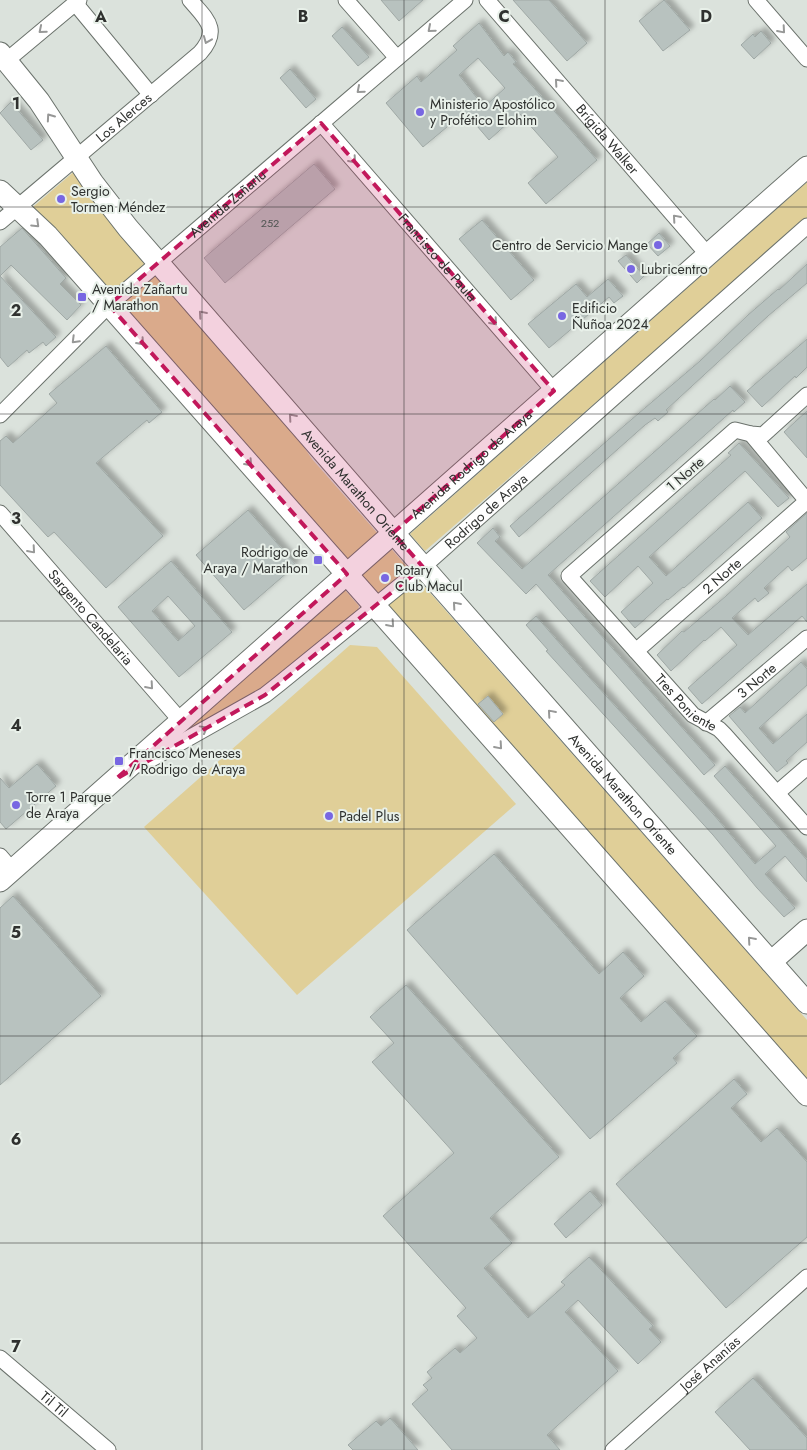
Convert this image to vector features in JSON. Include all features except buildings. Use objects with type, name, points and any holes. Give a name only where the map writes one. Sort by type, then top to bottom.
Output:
[{"type":"main road","name":"Avenida Marathon Oriente","points":[[3,57],[39,101],[106,201],[393,533],[807,1003]]},
{"type":"main road","name":"Avenida Rodrigo de Araya","points":[[4,869],[116,779],[807,167]]},
{"type":"main road","points":[[0,191],[48,236],[807,1095]]},
{"type":"main road","points":[[771,962],[807,930]]},
{"type":"street","name":"Los Alerces","points":[[0,222],[151,95],[207,45],[211,36],[209,22],[190,0]]},
{"type":"street","points":[[346,0],[397,58]]},
{"type":"street","name":"Avenida Zañartu","points":[[0,414],[109,305],[465,0]]},
{"type":"street","name":"Brígida Walker","points":[[486,0],[708,255]]},
{"type":"street","points":[[756,0],[807,59]]},
{"type":"street","points":[[3,57],[77,2],[151,95]]},
{"type":"street","name":"Francisco de Paula","points":[[321,123],[554,391]]},
{"type":"street","name":"Rodrigo de Araya","points":[[116,779],[265,695],[423,567],[807,226]]},
{"type":"street","name":"1 Norte","points":[[569,576],[735,430],[762,435],[807,395]]},
{"type":"street","points":[[750,434],[807,501]]},
{"type":"street","name":"2 Norte","points":[[636,651],[807,501]]},
{"type":"street","name":"Sargento Candelaria","points":[[0,513],[181,721]]},
{"type":"street","name":"Tres Poniente","points":[[569,576],[693,716],[719,729],[807,828]]},
{"type":"street","name":"3 Norte","points":[[706,723],[807,638]]},
{"type":"street","points":[[777,793],[807,767]]},
{"type":"street","name":"José Ananías","points":[[613,1450],[807,1277]]},
{"type":"street","name":"Til Til","points":[[0,1358],[108,1450]]},
{"type":"highlighted area","points":[[321,123],[554,391],[393,533],[423,567],[265,695],[116,779],[347,574],[109,305]]},
{"type":"shaded area","points":[[77,169],[285,419],[312,459],[807,1020],[807,1087],[27,212]]},
{"type":"shaded area","points":[[807,182],[807,219],[425,551],[410,534]]},
{"type":"shaded area","points":[[339,589],[345,590],[359,606],[358,610],[263,687],[190,732],[185,726]]},
{"type":"shaded area","name":"Padel Plus","points":[[350,645],[377,647],[516,804],[297,995],[144,827]]},
{"type":"place","name":"Ministerio Apostólico y Profético Elohim","points":[[420,112]]},
{"type":"place","name":"Sergio Tormen Méndez","points":[[61,199]]},
{"type":"place","name":"Centro de Servicio Mange","points":[[658,245]]},
{"type":"place","name":"Lubricentro","points":[[631,269]]},
{"type":"place","name":"Avenida Zañartu / Marathon","points":[[82,297]]},
{"type":"place","name":"Edificio Ñuñoa 2024","points":[[562,316]]},
{"type":"place","name":"Rodrigo de Araya / Marathon","points":[[318,560]]},
{"type":"place","name":"Rotary Club Macul","points":[[385,578]]},
{"type":"place","name":"Francisco Meneses / Rodrigo de Araya","points":[[119,761]]},
{"type":"place","name":"Torre 1 Parque de Araya","points":[[16,805]]},
{"type":"place","name":"Padel Plus","points":[[329,816]]}]
